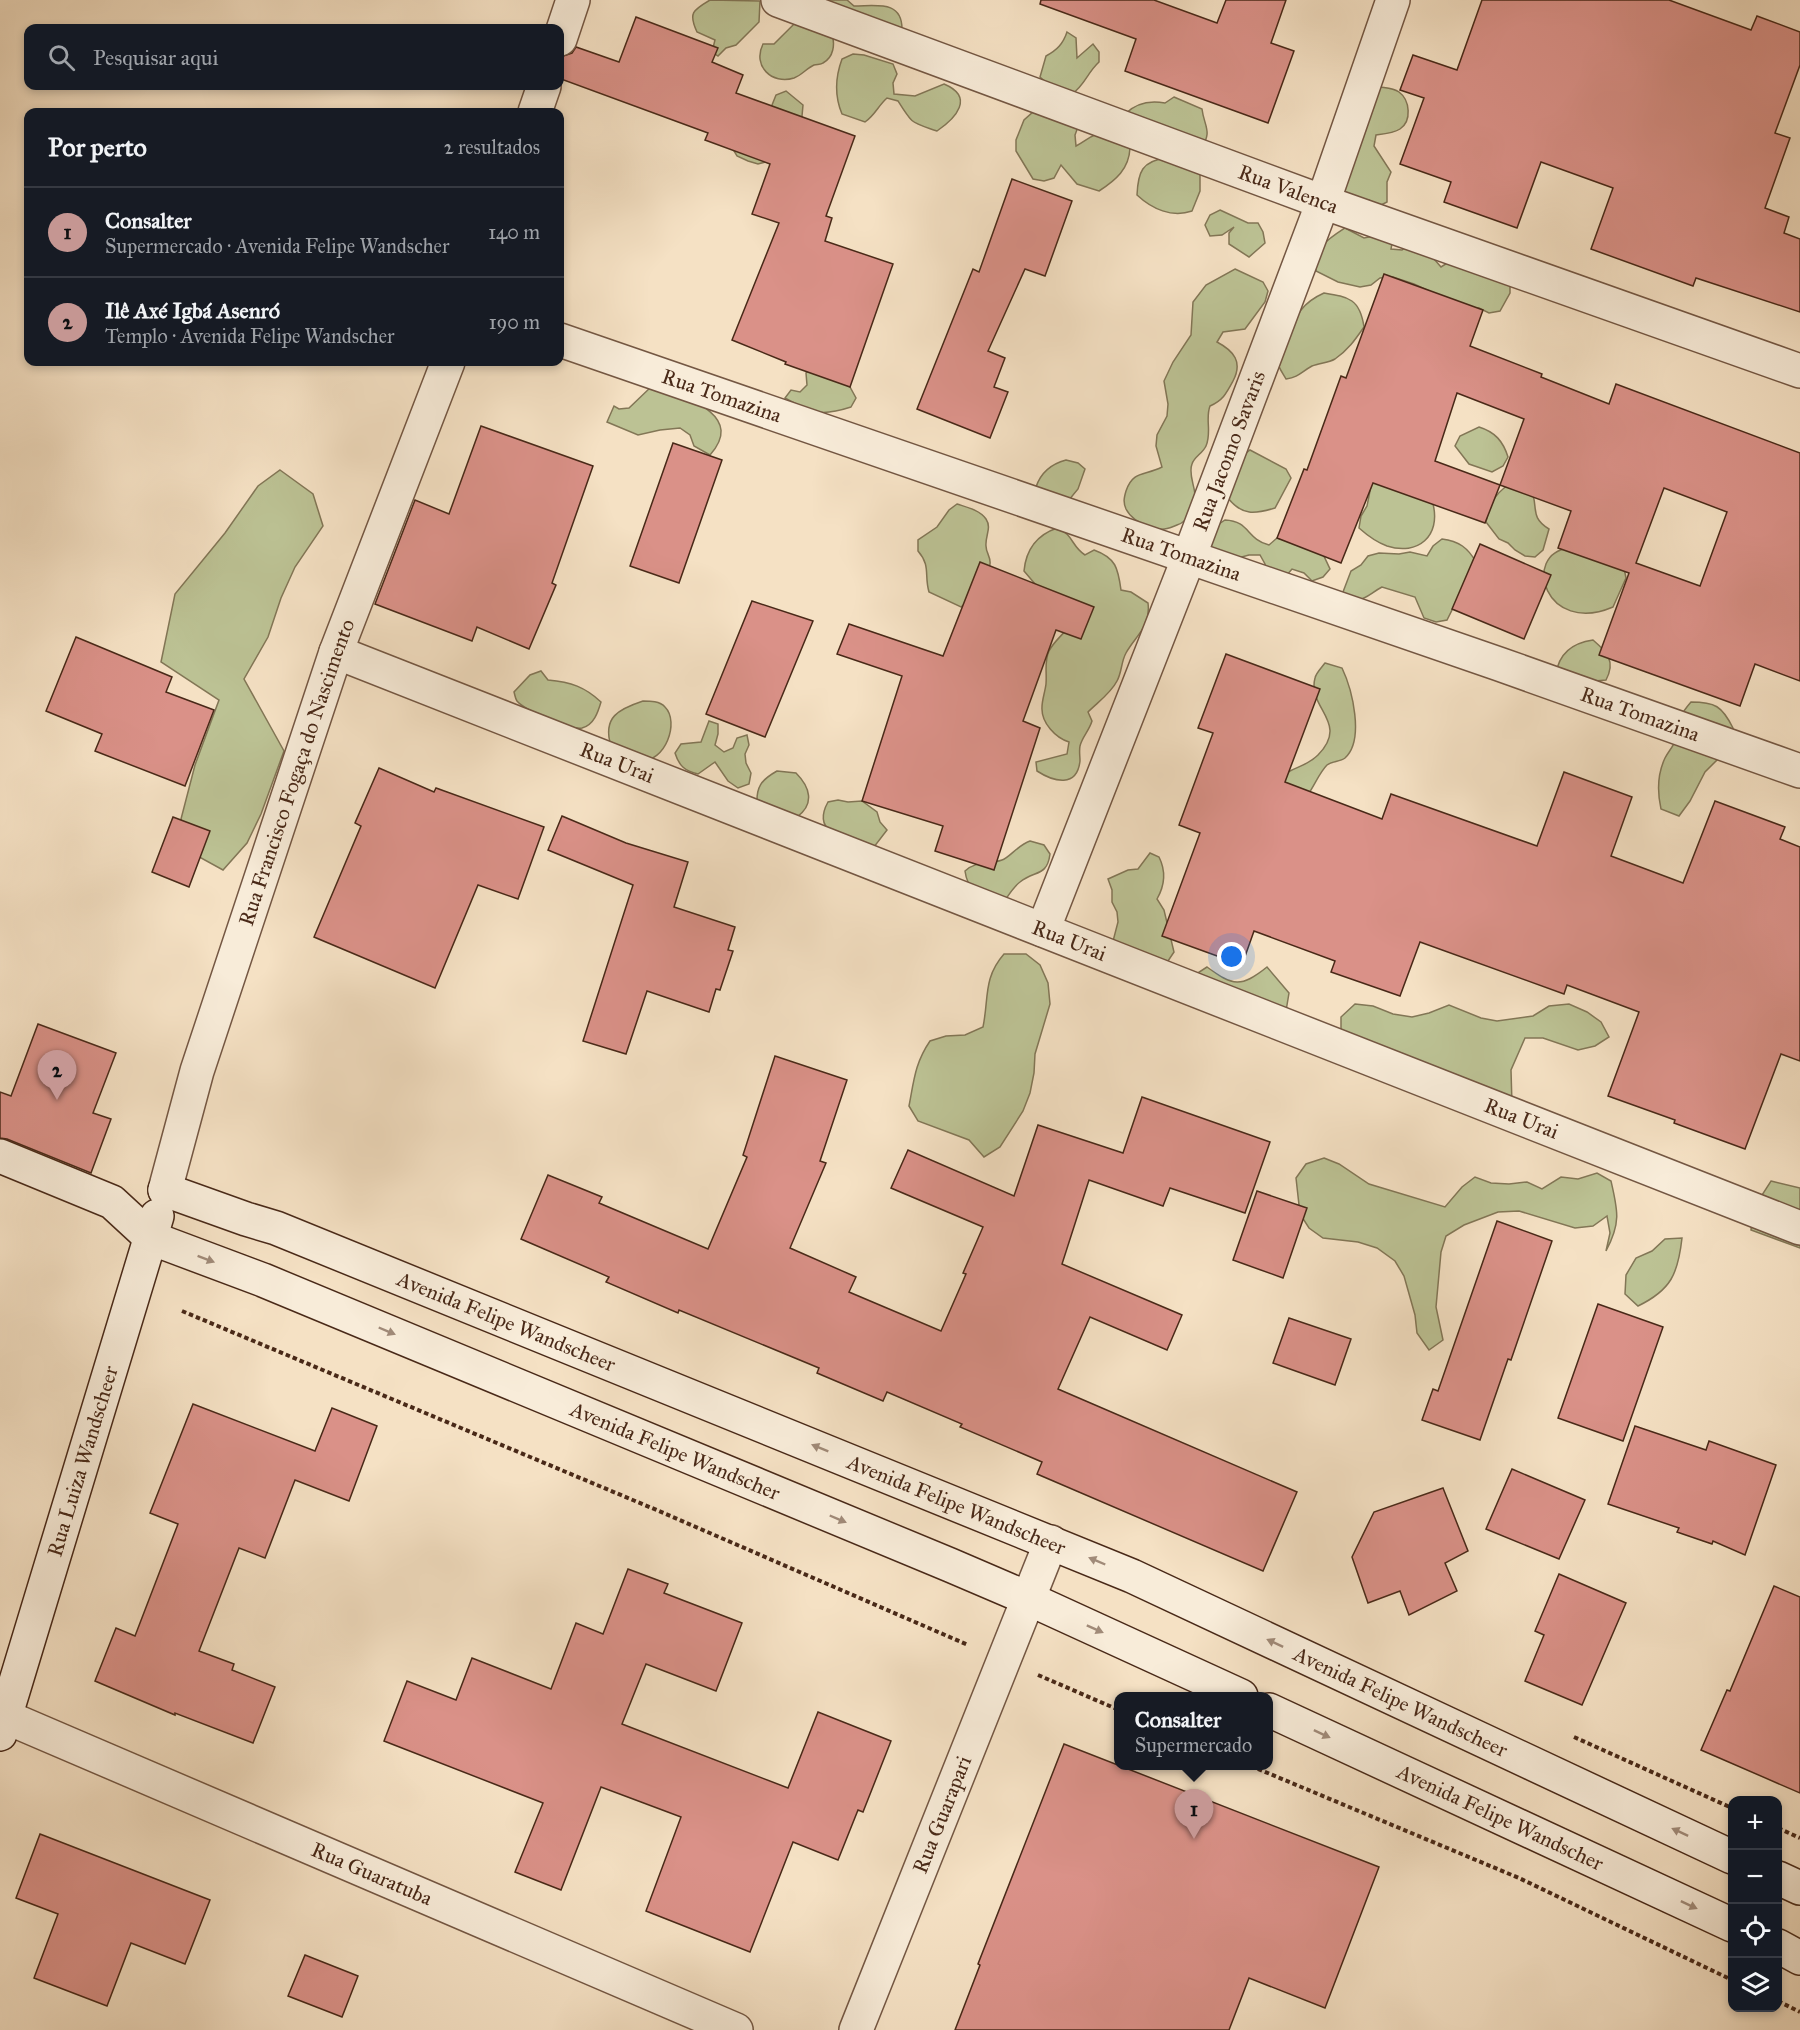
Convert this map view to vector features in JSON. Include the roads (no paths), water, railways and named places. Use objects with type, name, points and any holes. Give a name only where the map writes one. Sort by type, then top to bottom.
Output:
[{"type":"street","points":[[564,27],[573,0]]},
{"type":"street","name":"Rua Valenca","points":[[778,0],[1323,202],[1800,371]]},
{"type":"street","name":"Rua Jacomo Savaris","points":[[1043,930],[1189,557],[1323,202],[1393,0]]},
{"type":"street","points":[[536,108],[543,90]]},
{"type":"street","name":"Rua Tomazina","points":[[564,341],[1499,664],[1800,771]]},
{"type":"street","name":"Rua Francisco Fogaça do Nascimento","points":[[165,1190],[197,1071],[336,652],[446,366]]},
{"type":"street","name":"Rua Urai","points":[[336,652],[1800,1228]]},
{"type":"street","name":"Avenida Felipe Wandscher","points":[[0,1156],[112,1202],[151,1238],[263,1280],[1027,1598],[1232,1692]]},
{"type":"street","points":[[112,1202],[165,1190]]},
{"type":"street","name":"Rua Luiza Wandscheer","points":[[3,1725],[165,1190]]},
{"type":"street","name":"Avenida Felipe Wandscheer","points":[[165,1190],[246,1220],[276,1228],[1143,1581],[1728,1855]]},
{"type":"street","name":"Rua Guarapari","points":[[856,2030],[1051,1542]]},
{"type":"street","name":"Avenida Felipe Wandscher","points":[[1273,1712],[1728,1924]]},
{"type":"street","name":"Rua Guaratuba","points":[[3,1725],[736,2030]]},
{"type":"street","points":[[1782,1880],[1800,1888]]},
{"type":"street","points":[[1782,1948],[1800,1958]]},
{"type":"place","name":"Ilê Axé Igbá Asenró","points":[[57,1100]]},
{"type":"place","name":"Consalter","points":[[1194,1839]]}]
